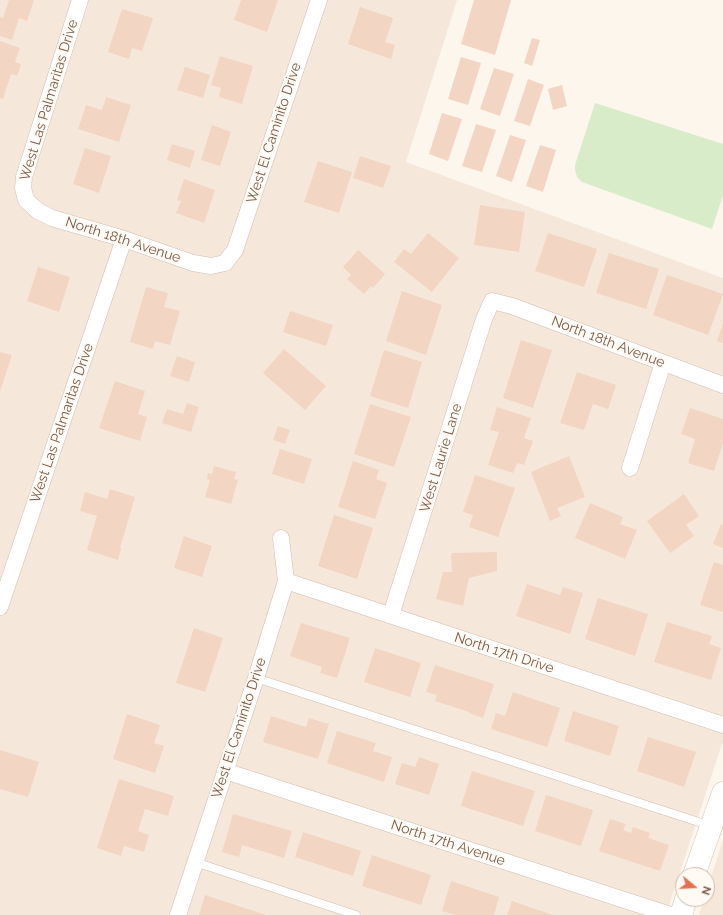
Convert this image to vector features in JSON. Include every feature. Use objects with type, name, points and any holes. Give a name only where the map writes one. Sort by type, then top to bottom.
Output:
[{"type":"street","name":"West Las Palmaritas Drive","points":[[26,200],[23,188],[24,177],[80,0]]},
{"type":"street","name":"West El Caminito Drive","points":[[225,263],[235,250],[318,0]]},
{"type":"street","name":"North 18th Avenue","points":[[26,200],[38,211],[52,218],[124,239],[193,263],[211,266],[225,263]]},
{"type":"street","name":"West Las Palmaritas Drive","points":[[0,607],[124,239]]},
{"type":"street","name":"North 18th Avenue","points":[[492,300],[512,306],[723,385]]},
{"type":"street","name":"West Laurie Lane","points":[[391,616],[484,319],[492,300]]},
{"type":"street","points":[[630,468],[663,363]]},
{"type":"street","name":"West El Caminito Drive","points":[[178,915],[256,678],[286,581],[281,538]]},
{"type":"street","name":"North 17th Drive","points":[[286,581],[723,725]]},
{"type":"street","name":"North 17th Avenue","points":[[225,771],[671,915]]},
{"type":"street","points":[[696,867],[723,793]]},
{"type":"lane","points":[[256,678],[712,826]]},
{"type":"lane","points":[[196,862],[356,915]]},
{"type":"shaded area","points":[[0,0],[457,0],[406,162],[723,278],[723,741],[682,867],[675,867],[675,888],[666,915],[0,915]]},
{"type":"shaded area","points":[[723,840],[723,915],[699,915],[702,907],[715,907],[714,867]]},
{"type":"green space","points":[[595,103],[723,144],[723,195],[712,229],[582,182],[577,177],[575,165]]},
{"type":"building","points":[[9,0],[34,0],[27,21],[19,18],[12,40],[0,36],[0,17],[3,18]]},
{"type":"building","points":[[241,0],[278,0],[267,32],[234,20]]},
{"type":"building","points":[[474,0],[511,0],[495,55],[461,44]]},
{"type":"building","points":[[360,7],[393,18],[385,42],[395,45],[391,59],[348,44]]},
{"type":"building","points":[[122,9],[153,18],[142,51],[132,48],[129,59],[108,52]]},
{"type":"building","points":[[532,38],[540,40],[532,66],[524,63]]},
{"type":"building","points":[[0,41],[20,48],[15,62],[21,64],[17,76],[11,74],[3,99],[0,98]]},
{"type":"building","points":[[220,56],[253,66],[242,104],[219,97],[221,88],[211,85]]},
{"type":"building","points":[[461,57],[481,63],[468,105],[448,99]]},
{"type":"building","points":[[185,67],[210,75],[203,98],[177,90]]},
{"type":"building","points":[[494,68],[514,74],[500,116],[480,109]]},
{"type":"building","points":[[528,79],[544,85],[530,126],[514,121]]},
{"type":"building","points":[[562,85],[567,106],[553,110],[548,89]]},
{"type":"building","points":[[106,97],[131,105],[119,142],[78,129],[86,105],[102,110]]},
{"type":"building","points":[[442,113],[462,119],[448,161],[429,154]]},
{"type":"building","points":[[476,124],[496,130],[482,172],[462,166]]},
{"type":"building","points":[[212,125],[231,132],[220,166],[201,160]]},
{"type":"building","points":[[510,135],[526,140],[512,182],[496,176]]},
{"type":"building","points":[[172,144],[195,151],[190,168],[167,160]]},
{"type":"building","points":[[540,145],[556,150],[543,192],[526,186]]},
{"type":"building","points":[[85,148],[111,156],[99,193],[73,184]]},
{"type":"building","points":[[360,156],[391,166],[383,188],[353,178]]},
{"type":"building","points":[[318,161],[352,172],[339,213],[304,202]]},
{"type":"building","points":[[184,179],[215,190],[204,223],[176,213],[181,201],[177,200]]},
{"type":"building","points":[[480,205],[525,212],[519,252],[474,245]]},
{"type":"building","points":[[428,233],[459,258],[432,292],[394,262],[404,249],[411,254]]},
{"type":"building","points":[[548,233],[597,249],[584,287],[535,271]]},
{"type":"building","points":[[358,250],[385,274],[373,288],[371,286],[364,294],[347,279],[351,275],[343,267]]},
{"type":"building","points":[[609,253],[659,269],[646,309],[596,293]]},
{"type":"building","points":[[38,267],[70,277],[59,312],[27,301]]},
{"type":"building","points":[[667,275],[723,294],[708,335],[653,315]]},
{"type":"building","points":[[146,287],[168,293],[164,307],[180,311],[170,345],[155,341],[153,349],[130,342]]},
{"type":"building","points":[[402,291],[442,305],[426,355],[386,341]]},
{"type":"building","points":[[290,311],[333,325],[326,346],[283,332]]},
{"type":"building","points":[[723,323],[723,343],[717,341]]},
{"type":"building","points":[[521,340],[552,350],[533,408],[503,398]]},
{"type":"building","points":[[284,349],[326,386],[305,410],[263,373]]},
{"type":"building","points":[[384,350],[422,362],[408,408],[370,396]]},
{"type":"building","points":[[0,352],[12,355],[0,391]]},
{"type":"building","points":[[177,356],[195,362],[189,382],[170,376]]},
{"type":"building","points":[[577,372],[616,385],[608,409],[593,404],[584,430],[560,423]]},
{"type":"building","points":[[115,381],[145,391],[138,414],[147,417],[140,441],[99,428]]},
{"type":"building","points":[[187,403],[199,407],[191,432],[162,423],[167,409],[183,414]]},
{"type":"building","points":[[370,404],[411,417],[394,467],[354,454]]},
{"type":"building","points":[[497,407],[531,418],[524,438],[533,441],[524,465],[517,463],[513,473],[488,465],[499,432],[490,430]]},
{"type":"building","points":[[690,408],[723,419],[723,443],[714,471],[688,463],[695,439],[681,434]]},
{"type":"building","points":[[278,426],[290,430],[285,444],[273,440]]},
{"type":"building","points":[[280,449],[312,459],[304,484],[272,474]]},
{"type":"building","points":[[569,456],[585,497],[557,508],[561,516],[550,521],[531,472]]},
{"type":"building","points":[[353,461],[379,470],[376,479],[387,483],[375,519],[338,507]]},
{"type":"building","points":[[214,466],[236,472],[234,479],[238,480],[231,504],[205,497],[210,480],[207,479],[208,473],[212,474]]},
{"type":"building","points":[[475,475],[515,488],[498,537],[469,527],[473,515],[463,512]]},
{"type":"building","points":[[110,489],[135,497],[118,560],[87,550],[97,516],[80,511],[85,492],[107,499]]},
{"type":"building","points":[[684,494],[699,516],[686,525],[694,536],[670,553],[647,521]]},
{"type":"building","points":[[590,503],[623,517],[620,524],[637,530],[625,559],[575,538]]},
{"type":"building","points":[[334,515],[373,528],[357,579],[318,566]]},
{"type":"building","points":[[721,524],[723,525],[723,548],[713,544]]},
{"type":"building","points":[[184,536],[212,546],[202,577],[174,568]]},
{"type":"building","points":[[452,553],[497,553],[497,571],[469,578],[463,606],[436,599],[443,572],[452,572]]},
{"type":"building","points":[[714,562],[723,565],[723,612],[700,605]]},
{"type":"building","points":[[527,584],[560,595],[563,587],[583,593],[570,634],[516,616]]},
{"type":"building","points":[[598,598],[648,614],[635,656],[585,639]]},
{"type":"building","points":[[667,622],[712,636],[709,644],[721,648],[711,680],[654,662]]},
{"type":"building","points":[[301,623],[350,638],[337,678],[320,673],[322,667],[290,656]]},
{"type":"building","points":[[194,628],[223,638],[205,692],[176,683]]},
{"type":"building","points":[[375,648],[421,663],[410,697],[364,682]]},
{"type":"building","points":[[435,665],[494,684],[483,718],[435,701],[437,695],[426,692]]},
{"type":"building","points":[[513,692],[560,708],[547,747],[491,729],[496,713],[505,716]]},
{"type":"building","points":[[573,711],[619,726],[610,756],[564,741]]},
{"type":"building","points":[[127,714],[160,725],[154,743],[164,746],[155,773],[113,759]]},
{"type":"building","points":[[271,716],[306,727],[309,718],[329,724],[318,759],[263,742]]},
{"type":"building","points":[[337,731],[376,743],[373,751],[392,757],[384,782],[327,763]]},
{"type":"building","points":[[648,737],[696,752],[684,787],[637,771]]},
{"type":"building","points":[[0,750],[39,762],[28,797],[0,789]]},
{"type":"building","points":[[419,757],[439,764],[429,795],[395,784],[402,763],[415,767]]},
{"type":"building","points":[[472,771],[535,791],[523,826],[461,806]]},
{"type":"building","points":[[119,779],[174,796],[168,816],[145,809],[138,831],[149,835],[144,852],[124,846],[121,856],[97,848]]},
{"type":"building","points":[[546,795],[593,810],[581,846],[535,831]]},
{"type":"building","points":[[233,814],[292,831],[284,858],[242,845],[239,857],[222,852]]},
{"type":"building","points":[[610,819],[626,824],[623,830],[631,833],[633,827],[650,833],[648,838],[669,845],[660,871],[599,851]]},
{"type":"building","points":[[303,832],[361,851],[353,876],[295,857]]},
{"type":"building","points":[[372,855],[431,875],[421,905],[362,886]]},
{"type":"building","points":[[451,881],[499,897],[494,915],[455,915],[442,911]]},
{"type":"building","points":[[205,895],[266,915],[199,915]]},
{"type":"building","points":[[512,901],[553,915],[507,915]]}]
